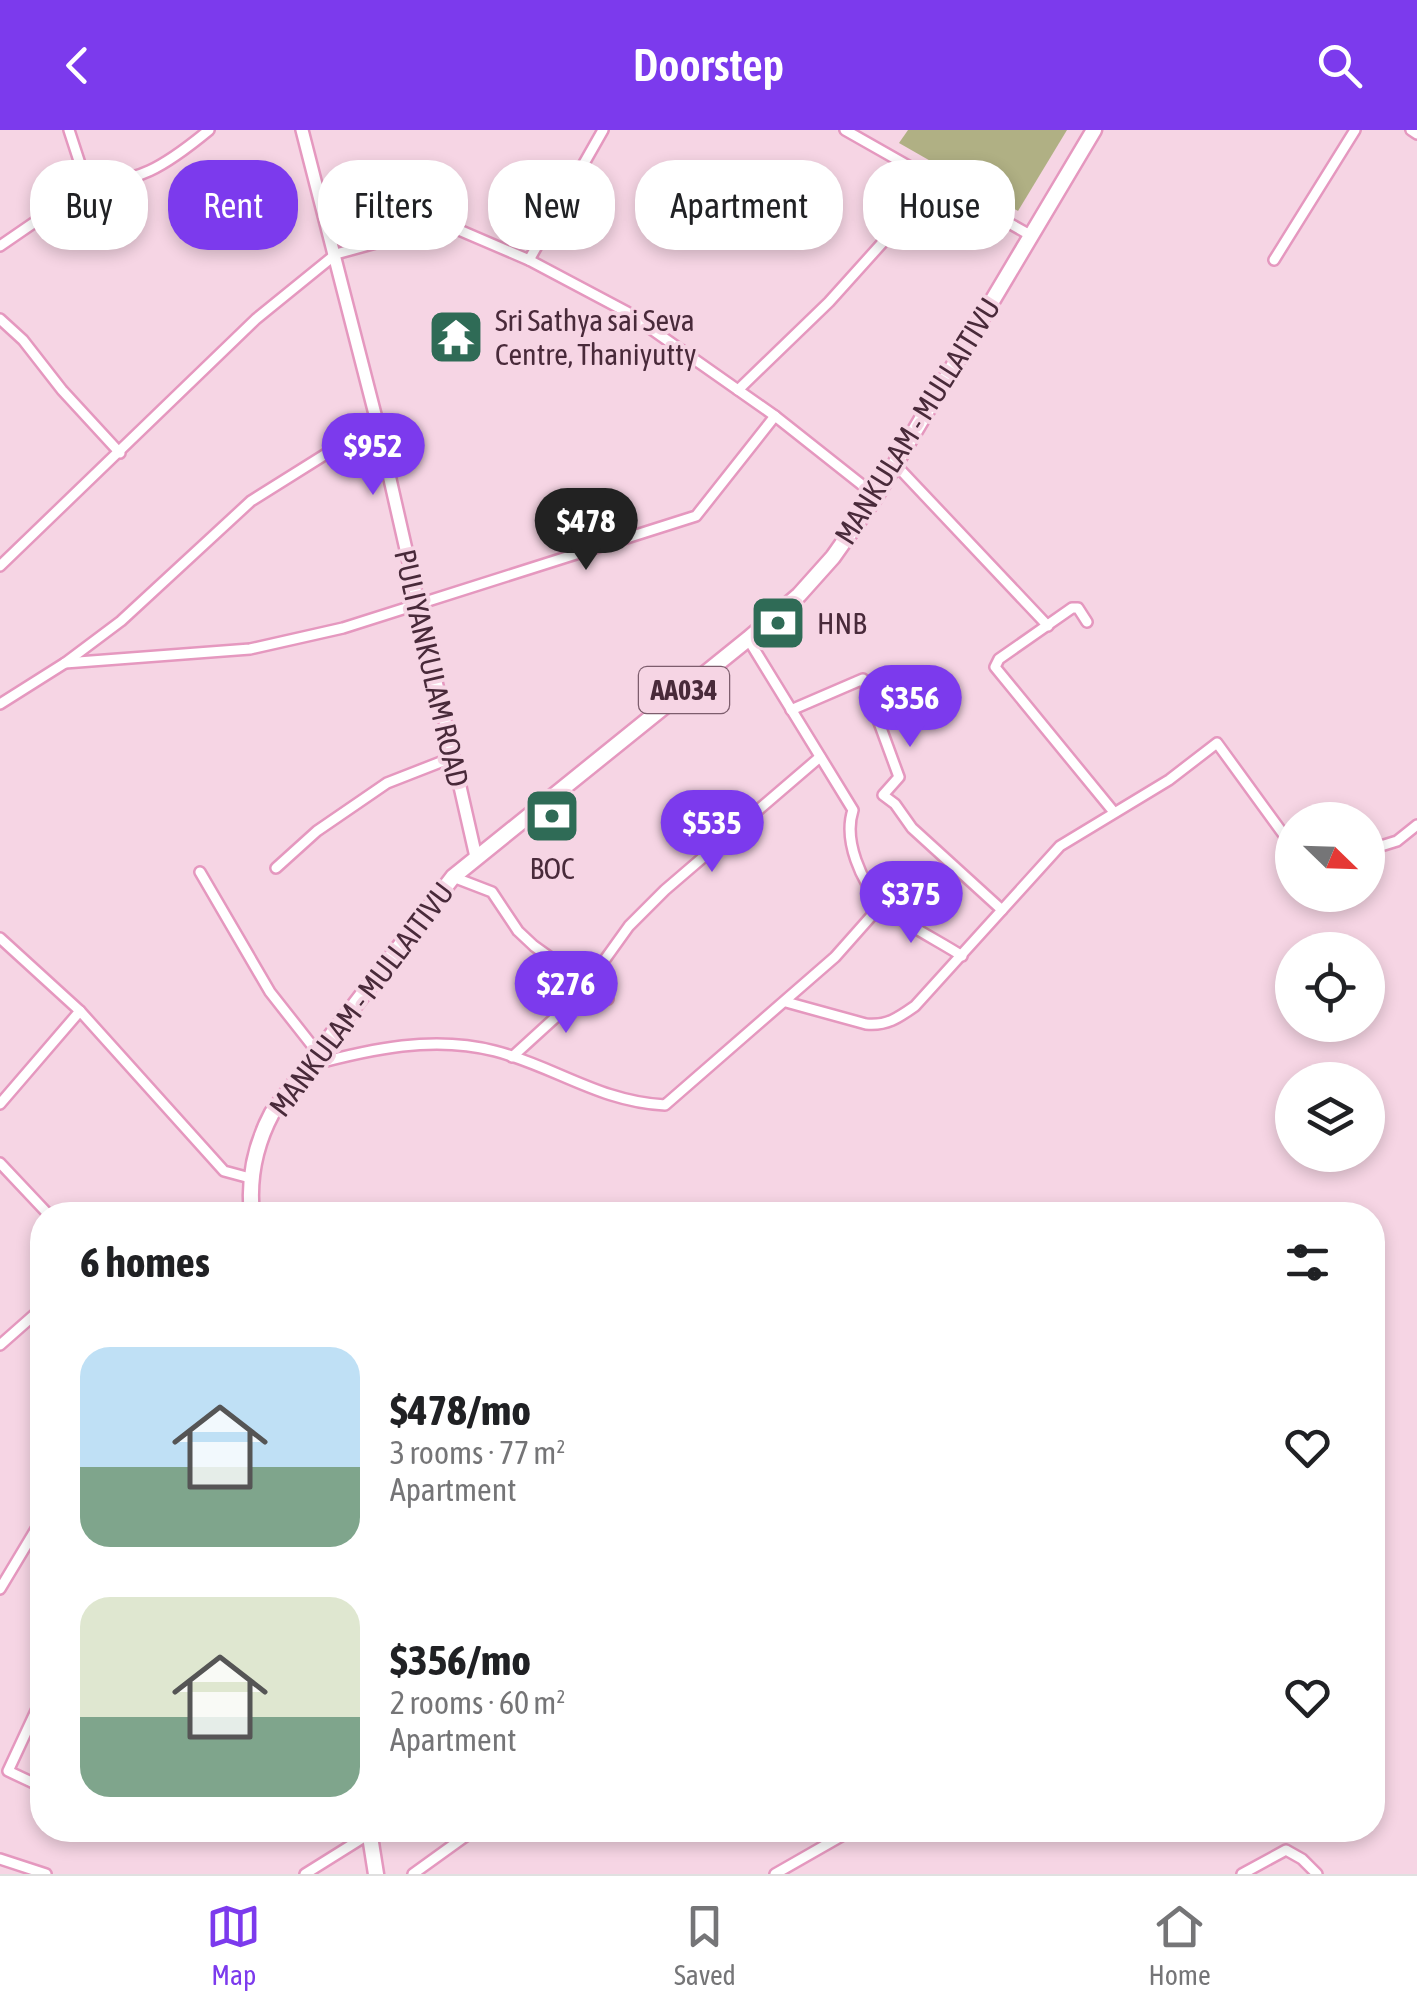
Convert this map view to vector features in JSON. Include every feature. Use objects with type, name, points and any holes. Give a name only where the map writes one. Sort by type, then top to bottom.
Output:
[{"type":"highway","name":"MANKULAM - MULLAITIVU","points":[[252,1202],[250,1178],[262,1132],[453,877],[799,595],[854,530],[1094,130]]},
{"type":"highway","points":[[371,1842],[376,1874]]},
{"type":"main road","name":"PULIYANKULAM ROAD","points":[[302,130],[336,254],[476,857]]},
{"type":"street","points":[[69,130],[79,160]]},
{"type":"street","points":[[148,170],[209,130]]},
{"type":"street","points":[[529,260],[604,130]]},
{"type":"street","points":[[846,130],[898,160]]},
{"type":"street","points":[[1274,260],[1356,130]]},
{"type":"street","points":[[1410,130],[1417,134]]},
{"type":"street","points":[[0,566],[256,319],[336,254],[445,224],[529,260],[626,312],[775,416],[876,496]]},
{"type":"street","points":[[0,246],[30,225]]},
{"type":"street","points":[[1015,226],[1030,235]]},
{"type":"street","points":[[738,390],[875,250]]},
{"type":"street","points":[[0,319],[23,340],[120,453]]},
{"type":"street","points":[[65,663],[250,649],[343,628],[696,516],[775,416]]},
{"type":"street","points":[[0,704],[121,621],[252,501],[376,422]]},
{"type":"street","points":[[894,463],[1048,626]]},
{"type":"street","points":[[1087,622],[1078,608],[1072,608],[999,659],[995,667],[1113,812]]},
{"type":"street","points":[[748,639],[853,810],[849,840],[882,904],[962,956]]},
{"type":"street","points":[[791,710],[863,679],[899,777],[882,795],[896,804],[912,828],[1002,910]]},
{"type":"street","points":[[786,1002],[879,1026],[894,1021],[915,1006],[1060,846],[1169,780],[1217,743],[1275,823]]},
{"type":"street","points":[[512,1056],[569,1009],[591,985],[600,964],[629,926],[665,890],[820,757]]},
{"type":"street","points":[[276,868],[316,831],[387,783],[452,758]]},
{"type":"street","points":[[1385,845],[1397,841],[1417,825]]},
{"type":"street","points":[[200,872],[270,992],[318,1053]]},
{"type":"street","points":[[453,877],[492,892],[534,946],[608,999]]},
{"type":"street","points":[[308,1066],[376,1048],[426,1044],[493,1050],[587,1088],[665,1105],[835,957],[882,904]]},
{"type":"street","points":[[0,938],[80,1011],[224,1171],[250,1178]]},
{"type":"street","points":[[0,1104],[80,1011]]},
{"type":"street","points":[[0,1163],[37,1202]]},
{"type":"street","points":[[0,1345],[30,1319]]},
{"type":"street","points":[[0,1589],[30,1538]]},
{"type":"street","points":[[30,1724],[8,1772],[30,1782]]},
{"type":"street","points":[[305,1874],[354,1842]]},
{"type":"street","points":[[413,1874],[457,1842]]},
{"type":"street","points":[[775,1874],[831,1842]]},
{"type":"street","points":[[1242,1874],[1286,1850],[1317,1874]]},
{"type":"street","points":[[0,1859],[46,1874]]},
{"type":"green space","points":[[908,130],[1067,130],[1018,211],[1015,160],[929,160],[899,143]]},
{"type":"place","name":"Sri Sathya sai Seva Centre, Thaniyutty","points":[[456,337]]},
{"type":"place","name":"HNB","points":[[778,623]]},
{"type":"place","name":"BOC","points":[[552,816]]}]
